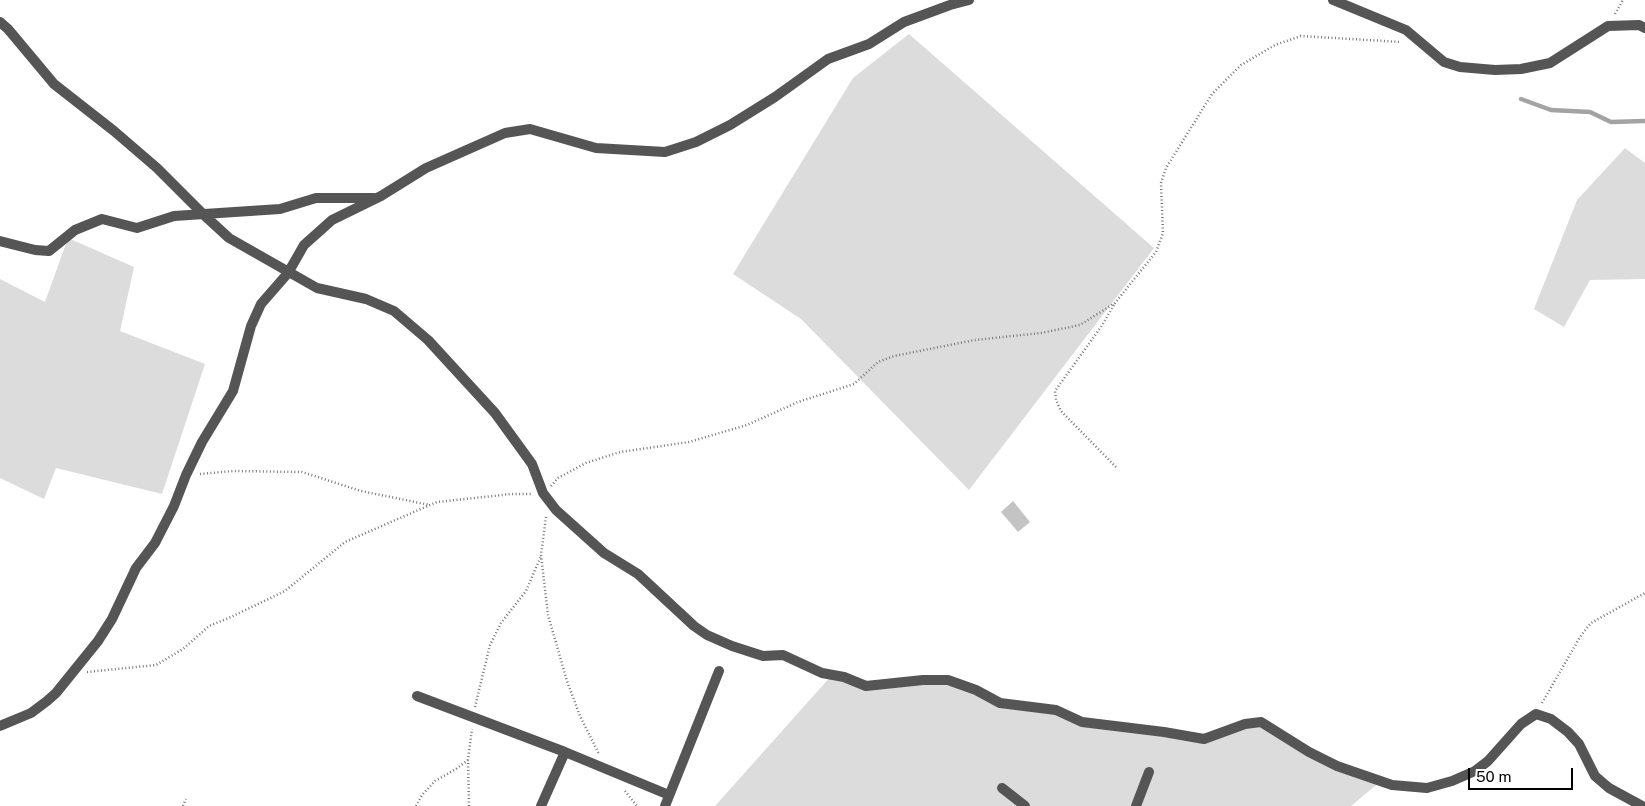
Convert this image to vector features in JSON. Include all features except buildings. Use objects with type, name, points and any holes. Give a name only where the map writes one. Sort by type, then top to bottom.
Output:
[{"type":"street","points":[[0,726],[31,713],[56,693],[98,641],[112,619],[136,568],[155,544],[202,442],[233,390],[251,326],[261,304],[288,272],[304,245],[332,220],[377,198],[426,168],[505,133],[530,129],[596,148],[665,152],[696,142],[730,125],[775,97],[828,59],[869,44],[904,22],[969,0]]},
{"type":"street","points":[[1333,0],[1406,30],[1444,62],[1460,67],[1495,70],[1521,69],[1550,63],[1608,26],[1639,25],[1645,28]]},
{"type":"street","points":[[0,22],[54,84],[157,168],[229,238],[317,288],[366,299],[394,311],[428,340],[495,413],[532,464],[543,493],[556,510],[604,553],[638,574],[694,626],[707,635],[732,646],[763,656],[783,655],[822,673],[844,677],[866,686],[923,680],[948,680],[976,690],[1000,703],[1056,710],[1082,722],[1204,739],[1245,724],[1261,722],[1309,752],[1337,766],[1392,785],[1427,788],[1452,781],[1475,771],[1488,761],[1521,724],[1536,714],[1551,719],[1568,732],[1579,744],[1595,776],[1609,788],[1642,806]]},
{"type":"street","points":[[0,241],[36,250],[49,251],[75,230],[102,219],[137,228],[174,216],[280,209],[316,198],[377,198]]},
{"type":"street","points":[[665,806],[719,671]]},
{"type":"street","points":[[417,696],[565,752],[669,795]]},
{"type":"street","points":[[541,806],[565,752]]},
{"type":"street","points":[[1136,806],[1149,772]]},
{"type":"street","points":[[1002,788],[1025,806]]},
{"type":"path","points":[[1116,467],[1061,411],[1056,400],[1055,391],[1101,327],[1114,303],[1156,252],[1163,233],[1161,183],[1166,168],[1212,94],[1241,65],[1275,45],[1301,36],[1409,42],[1427,47]]},
{"type":"path","points":[[71,676],[87,672],[156,665],[183,649],[209,626],[231,618],[285,591],[345,542],[437,502],[511,494],[543,493],[558,478],[586,463],[620,452],[689,442],[747,426],[798,402],[854,384],[878,362],[886,359],[975,340],[1041,334],[1080,326],[1114,303]]},
{"type":"path","points":[[186,475],[234,471],[302,472],[361,491],[431,505]]},
{"type":"path","points":[[468,806],[468,760],[473,717],[490,645],[501,623],[526,591],[541,554],[546,518],[543,493]]},
{"type":"path","points":[[541,554],[548,615],[567,681],[580,716],[606,769],[637,806]]},
{"type":"path","points":[[1536,714],[1580,637],[1591,623],[1645,593]]},
{"type":"path","points":[[416,806],[422,795],[435,781],[468,760]]},
{"type":"path","points":[[183,806],[186,799]]},
{"type":"shaded area","points":[[909,34],[1154,248],[969,490],[801,319],[733,274],[853,78]]},
{"type":"shaded area","points":[[1625,148],[1645,163],[1645,279],[1590,280],[1564,327],[1534,309],[1577,200]]},
{"type":"shaded area","points":[[68,238],[134,267],[120,331],[205,364],[162,494],[56,468],[44,499],[0,478],[0,279],[45,302]]},
{"type":"shaded area","points":[[832,675],[866,686],[948,680],[1000,703],[1204,739],[1261,723],[1278,733],[1381,781],[1351,806],[715,806]]},
{"type":"waterway","points":[[1521,99],[1551,110],[1590,112],[1611,122],[1645,121]]}]
